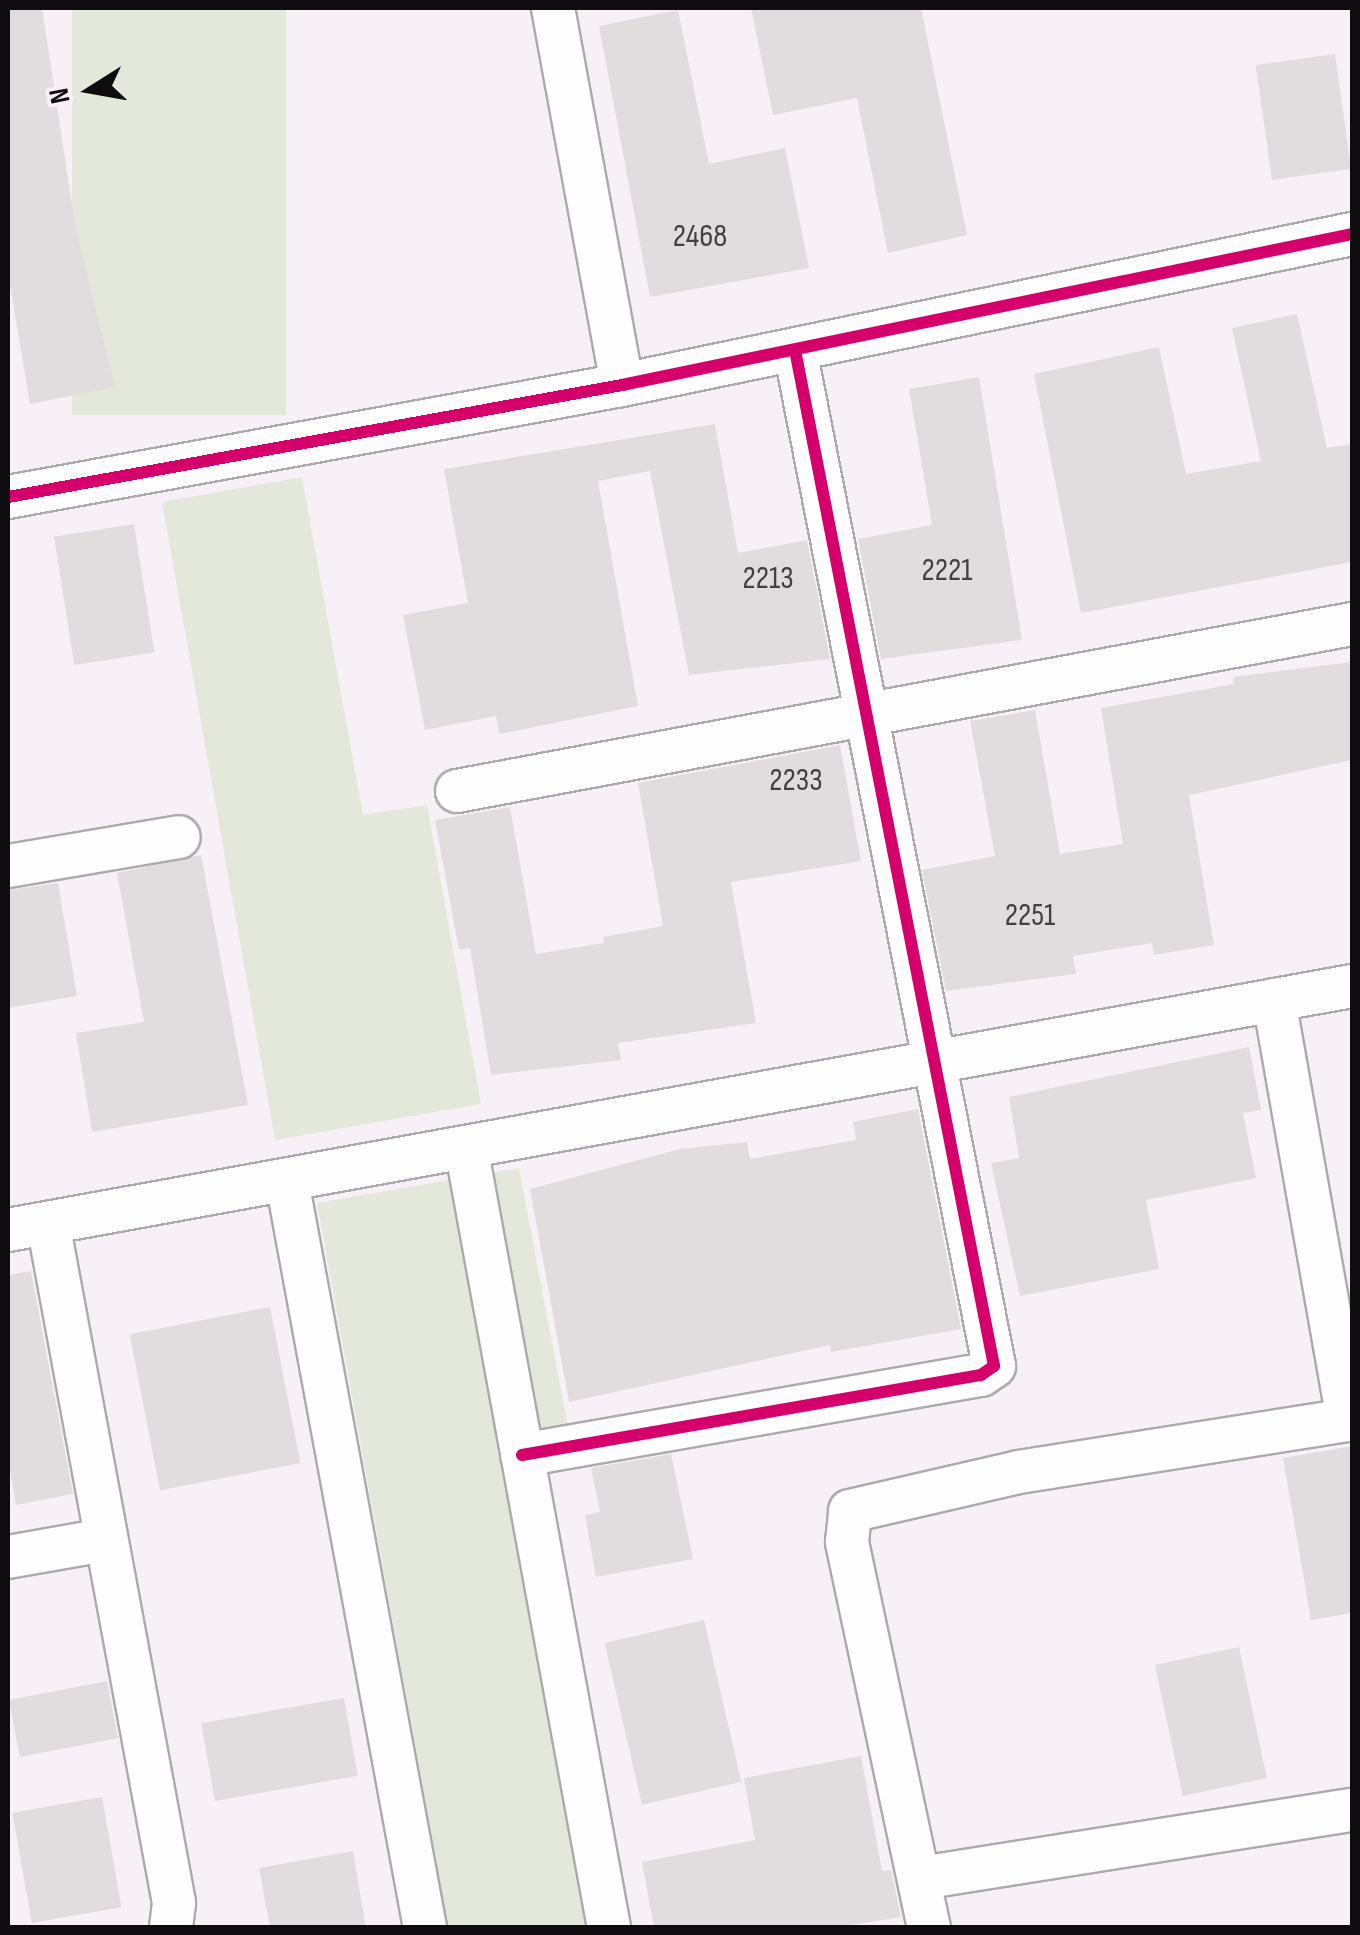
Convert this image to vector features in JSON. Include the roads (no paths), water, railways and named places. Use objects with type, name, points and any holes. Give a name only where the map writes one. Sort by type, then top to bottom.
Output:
[{"type":"street","points":[[552,8],[622,385]]},
{"type":"street","points":[[8,497],[622,385],[1352,234]]},
{"type":"street","points":[[522,1455],[990,1372],[995,1357],[940,1063],[864,715],[795,350]]},
{"type":"street","points":[[456,790],[1352,624]]},
{"type":"street","points":[[8,866],[179,837]]},
{"type":"street","points":[[170,1928],[174,1904],[104,1540],[28,1227],[1352,986]]},
{"type":"street","points":[[930,1928],[847,1542],[850,1511],[1019,1472],[1350,1419],[1274,1000]]},
{"type":"street","points":[[466,1147],[609,1928]]},
{"type":"street","points":[[287,1180],[426,1928]]},
{"type":"street","points":[[8,1557],[104,1540]]},
{"type":"street","points":[[920,1878],[1352,1810]]}]
